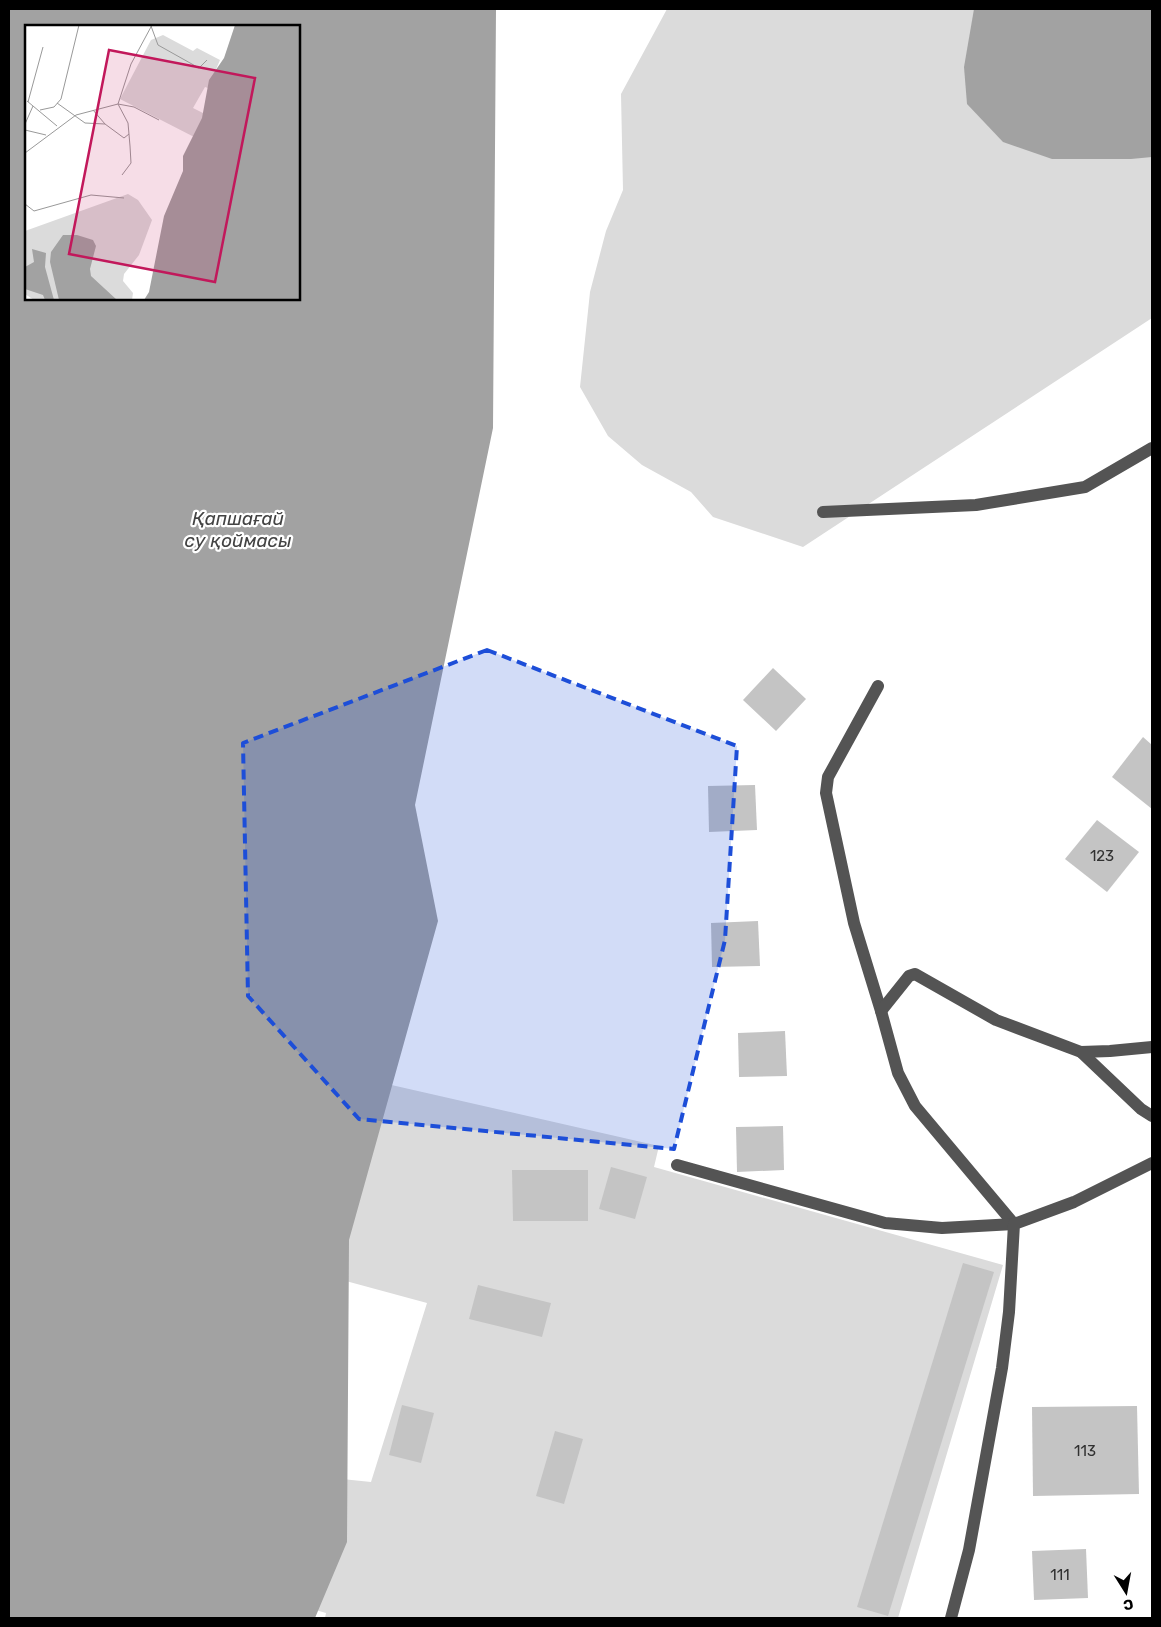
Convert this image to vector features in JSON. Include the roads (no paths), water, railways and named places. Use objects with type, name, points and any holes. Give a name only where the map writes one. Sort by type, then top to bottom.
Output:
[{"type":"lane","points":[[822,512],[976,505],[1085,487],[1152,448]]},
{"type":"lane","points":[[878,686],[828,777],[826,793],[854,923],[898,1073],[915,1106],[1014,1224],[1009,1312],[1002,1368],[969,1550],[951,1618]]},
{"type":"lane","points":[[881,1011],[909,976],[915,974],[996,1020],[1081,1052],[1110,1052],[1152,1047]]},
{"type":"lane","points":[[1081,1052],[1152,1116]]},
{"type":"lane","points":[[677,1165],[884,1223],[942,1228],[1014,1224],[1074,1202],[1152,1163]]},
{"type":"water","name":"Қапшағай су қоймасы","points":[[9,9],[496,9],[493,428],[415,805],[438,921],[349,1240],[347,1542],[315,1618],[9,1618]]},
{"type":"water","points":[[974,9],[1152,9],[1152,157],[1131,159],[1052,159],[1003,142],[967,104],[964,67]]}]
